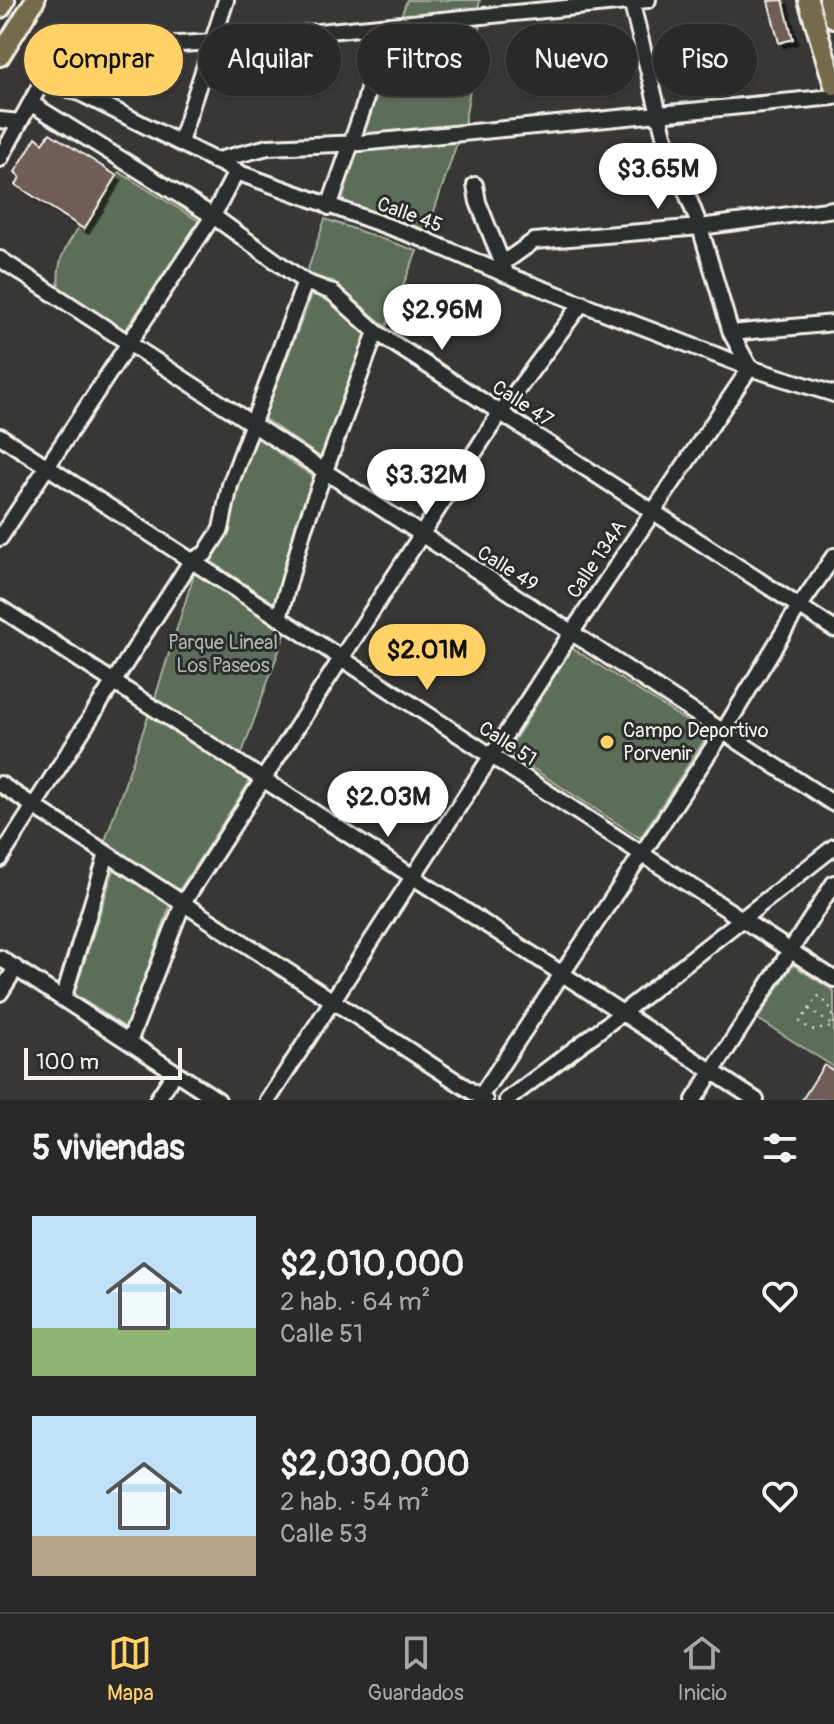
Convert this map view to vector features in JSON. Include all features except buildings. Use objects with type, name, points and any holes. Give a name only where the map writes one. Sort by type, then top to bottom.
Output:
[{"type":"highway","points":[[0,7],[4,0]]},
{"type":"main road","points":[[0,56],[35,0]]},
{"type":"main road","points":[[808,0],[826,32],[834,85]]},
{"type":"main road","points":[[829,0],[834,18]]},
{"type":"street","points":[[220,24],[226,0]]},
{"type":"street","points":[[403,24],[648,0]]},
{"type":"street","points":[[632,1],[664,135],[700,227],[731,333],[750,368]]},
{"type":"street","points":[[180,142],[199,88]]},
{"type":"street","points":[[0,159],[36,96]]},
{"type":"street","name":"Calle 45","points":[[86,96],[236,172],[505,269],[582,303],[750,368],[834,394]]},
{"type":"street","points":[[329,207],[366,96]]},
{"type":"street","points":[[214,161],[268,147],[351,144],[834,97]]},
{"type":"street","name":"Calle 47","points":[[32,104],[213,216],[305,282],[332,292],[376,332],[834,629]]},
{"type":"street","points":[[0,120],[20,122]]},
{"type":"street","points":[[0,538],[213,216],[236,172]]},
{"type":"street","points":[[475,185],[478,202],[505,269],[534,241],[700,227],[834,209]]},
{"type":"street","name":"Calle 49","points":[[0,259],[834,804]]},
{"type":"street","points":[[0,859],[191,561],[205,554],[221,529],[230,485],[305,282]]},
{"type":"street","points":[[129,1042],[183,903],[500,413],[582,303]]},
{"type":"street","points":[[731,333],[834,323]]},
{"type":"street","points":[[279,618],[304,528],[376,332]]},
{"type":"street","name":"Calle 134A","points":[[268,1100],[572,632],[750,368]]},
{"type":"street","name":"Calle 51","points":[[0,436],[834,979]]},
{"type":"street","points":[[0,784],[483,1098],[560,973],[723,732],[834,556]]},
{"type":"street","points":[[0,608],[756,1100]]},
{"type":"street","points":[[507,1100],[834,847]]},
{"type":"street","points":[[63,999],[107,854]]},
{"type":"street","points":[[694,1100],[834,883]]},
{"type":"street","points":[[0,958],[218,1100]]},
{"type":"street","points":[[0,993],[16,968]]},
{"type":"street","points":[[157,1100],[175,1072]]},
{"type":"path","points":[[818,996],[829,1005],[834,1026],[812,1030],[800,1022],[818,996]]},
{"type":"path","points":[[809,1009],[834,1026]]},
{"type":"green space","points":[[407,0],[480,0],[478,9],[401,16]]},
{"type":"green space","points":[[469,96],[464,126],[363,135],[376,98]]},
{"type":"green space","points":[[458,140],[427,232],[341,206],[356,149]]},
{"type":"green space","points":[[119,172],[199,221],[124,332],[59,289],[58,280],[62,256],[69,242],[79,227],[84,228]]},
{"type":"green space","points":[[325,219],[417,251],[386,327],[333,281],[306,275]]},
{"type":"green space","points":[[313,292],[325,297],[368,332],[323,459],[263,418]]},
{"type":"green space","name":"Parque Lineal Los Paseos","points":[[259,435],[281,455],[314,477],[297,524],[299,526],[275,604],[211,561],[226,529],[235,490]]},
{"type":"green space","name":"Parque Lineal Los Paseos","points":[[198,570],[286,631],[241,756],[154,701],[195,571]]},
{"type":"green space","name":"Campo Deportivo Porvenir","points":[[572,648],[708,735],[640,838],[507,752]]},
{"type":"green space","name":"Parque Lineal Los Paseos","points":[[149,714],[248,780],[178,892],[105,841]]},
{"type":"green space","points":[[116,863],[172,899],[128,1029],[74,994]]},
{"type":"green space","points":[[793,965],[834,991],[834,1067],[758,1019]]},
{"type":"place","name":"Campo Deportivo Porvenir","points":[[607,742]]}]
